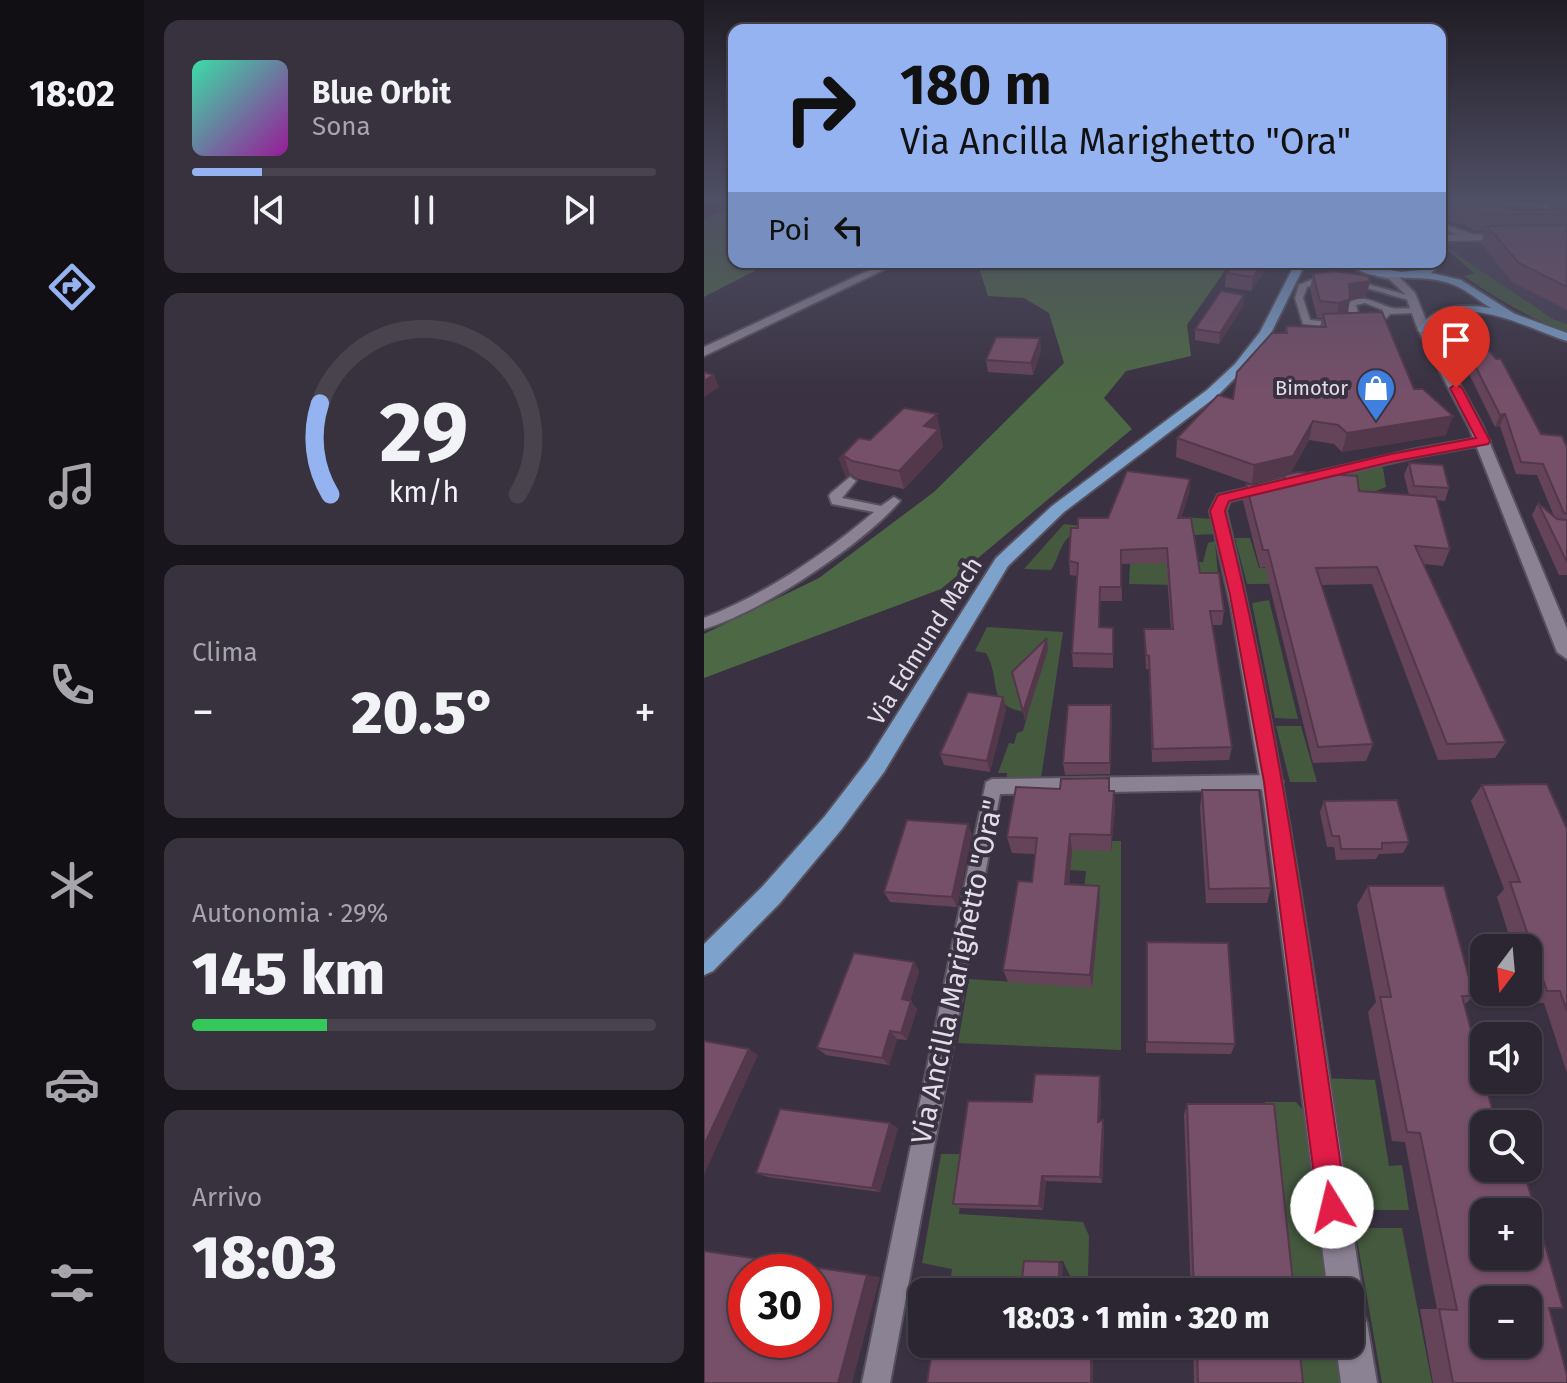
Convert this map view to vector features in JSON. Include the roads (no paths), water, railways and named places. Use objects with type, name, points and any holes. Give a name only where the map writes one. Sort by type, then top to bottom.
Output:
[{"type":"main road","points":[[1446,267],[1529,322]]},
{"type":"main road","name":"Via Edmund Mach","points":[[704,962],[771,895],[833,823],[876,766],[1002,562],[1058,509],[1212,393],[1239,367],[1265,333],[1296,268]]},
{"type":"main road","points":[[1364,268],[1380,274],[1418,274],[1457,282],[1511,316]]},
{"type":"main road","points":[[1418,274],[1433,268]]},
{"type":"main road","points":[[1424,330],[1435,315],[1456,309],[1511,316],[1567,337]]},
{"type":"street","points":[[704,352],[882,268]]},
{"type":"street","points":[[1380,274],[1393,277],[1410,295],[1424,330],[1483,441],[1567,652]]},
{"type":"street","points":[[1410,295],[1418,274]]},
{"type":"street","points":[[1343,1278],[1274,782],[1238,595],[1218,511],[1223,498],[1401,456],[1483,441]]},
{"type":"street","points":[[1355,1358],[1359,1383]]},
{"type":"lane","points":[[1390,310],[1369,327],[1323,326],[1306,322],[1299,298],[1303,285],[1329,280],[1410,295]]},
{"type":"lane","points":[[1329,280],[1309,286],[1306,291],[1314,320],[1354,322],[1351,304],[1354,301],[1368,301],[1390,310],[1415,310]]},
{"type":"lane","points":[[704,624],[750,604],[889,506],[836,501],[835,496],[850,481]]},
{"type":"lane","name":"Via Ancilla Marighetto \"Ora\"","points":[[876,1383],[992,787],[1274,782]]},
{"type":"place","name":"Bimotor","points":[[1376,422]]}]
